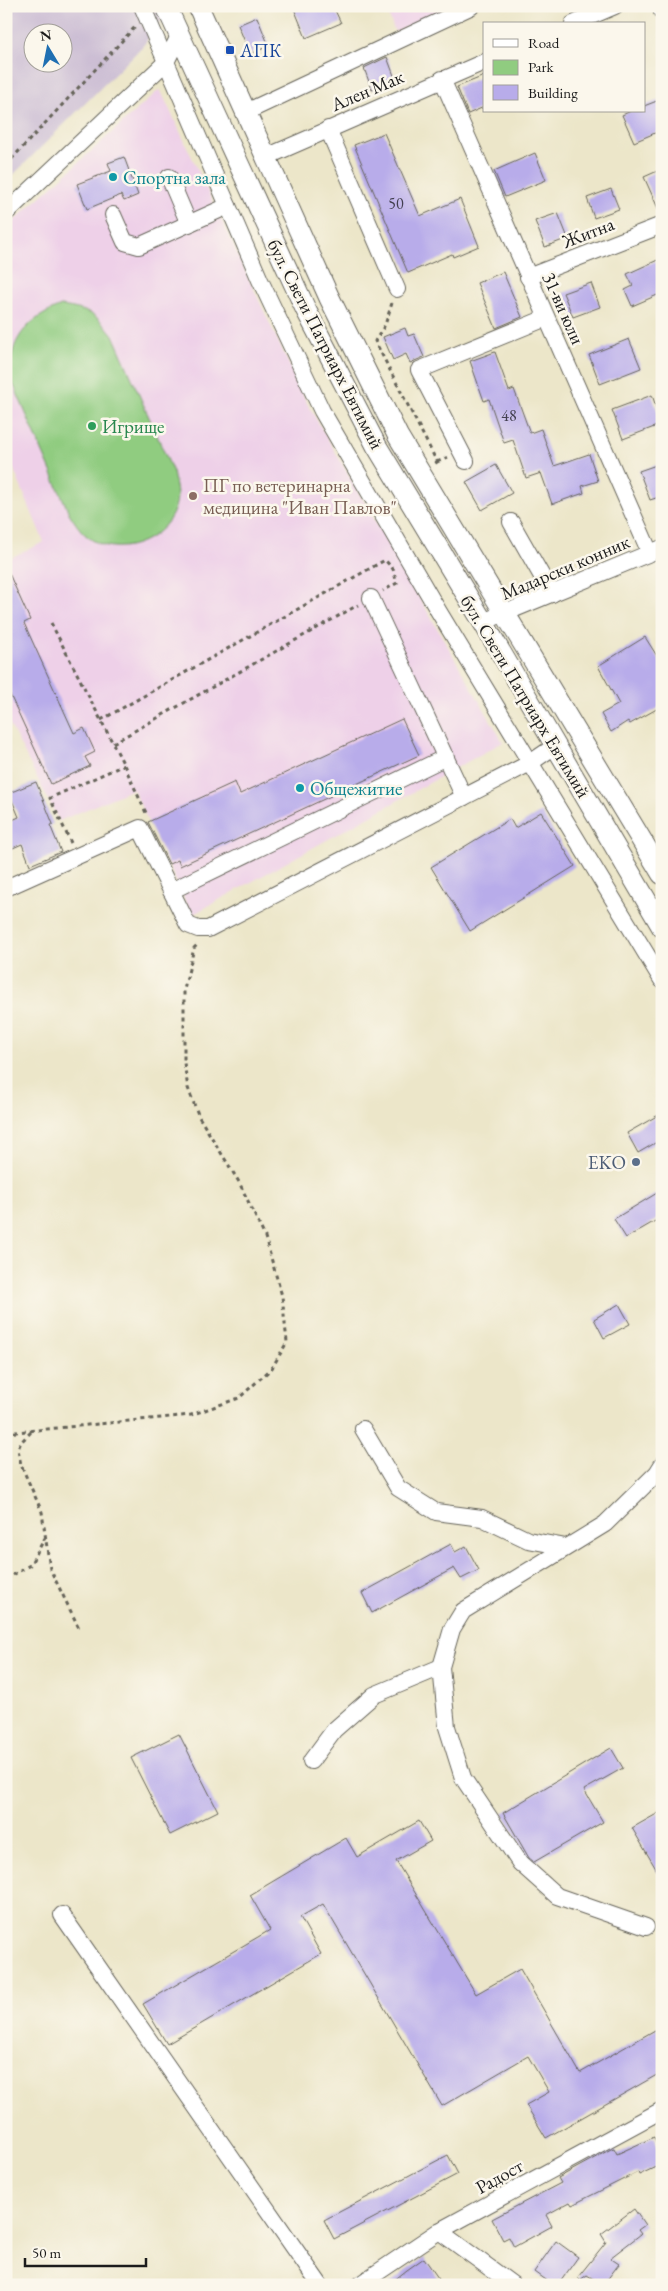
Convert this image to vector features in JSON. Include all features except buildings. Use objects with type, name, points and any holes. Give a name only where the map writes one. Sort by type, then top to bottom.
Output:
[{"type":"main road","name":"бул. Свети Патриарх Евтимий","points":[[166,6],[306,310],[371,436],[483,622],[662,927]]},
{"type":"main road","name":"бул. Свети Патриарх Евтимий","points":[[198,6],[329,297],[398,436],[662,874]]},
{"type":"street","points":[[246,112],[472,6]]},
{"type":"street","points":[[578,22],[614,6]]},
{"type":"street","points":[[660,6],[662,12]]},
{"type":"street","points":[[144,11],[260,280],[322,411],[438,612],[662,980]]},
{"type":"street","points":[[6,213],[166,62],[180,34]]},
{"type":"street","name":"Ален Мак","points":[[266,157],[483,62]]},
{"type":"street","name":"31-ви юли","points":[[442,79],[546,318],[656,550]]},
{"type":"street","points":[[328,129],[396,289]]},
{"type":"street","points":[[169,177],[190,224]]},
{"type":"street","points":[[113,215],[125,242],[139,246],[228,206]]},
{"type":"street","name":"Житна","points":[[528,277],[662,225]]},
{"type":"street","points":[[466,461],[420,370],[546,318]]},
{"type":"street","points":[[510,522],[552,594]]},
{"type":"street","name":"Мадарски конник","points":[[483,622],[656,550]]},
{"type":"street","points":[[371,598],[464,797]]},
{"type":"street","points":[[6,888],[140,828],[188,925],[198,929],[208,929],[530,763],[555,746]]},
{"type":"street","points":[[171,890],[446,758]]},
{"type":"street","points":[[364,1429],[398,1488],[436,1512],[482,1518],[528,1540],[566,1547]]},
{"type":"street","points":[[646,1927],[557,1896],[520,1864],[463,1778],[447,1727],[441,1667],[452,1629],[463,1611],[605,1524],[657,1473],[662,1465]]},
{"type":"street","points":[[311,1761],[334,1730],[374,1695],[441,1667]]},
{"type":"street","points":[[62,1915],[320,2285]]},
{"type":"street","name":"Радост","points":[[360,2285],[439,2232],[662,2110]]},
{"type":"street","points":[[439,2232],[513,2285]]},
{"type":"path","points":[[6,165],[144,11]]},
{"type":"path","points":[[101,720],[385,560],[393,568],[398,583],[113,743]]},
{"type":"path","points":[[51,623],[124,764],[147,816],[140,828]]},
{"type":"path","points":[[77,857],[50,798],[124,764]]},
{"type":"path","points":[[6,1433],[191,1415],[240,1398],[272,1368],[288,1342],[282,1296],[265,1237],[238,1182],[199,1116],[188,1088],[184,1063],[184,990],[194,948],[208,929]]},
{"type":"path","points":[[32,1431],[21,1442],[18,1449],[21,1465],[42,1512],[50,1569],[79,1628]]},
{"type":"path","points":[[6,1579],[30,1565],[45,1538]]},
{"type":"shaded area","points":[[6,6],[172,6],[142,47],[6,182]]},
{"type":"shaded area","points":[[385,6],[455,6],[395,32]]},
{"type":"shaded area","name":"ПГ по ветеринарна медицина \"Иван Павлов\"","points":[[160,89],[307,403],[503,742],[192,915],[133,789],[59,821],[6,717],[6,560],[44,542],[6,451],[6,228]]},
{"type":"green space","name":"Игрище","points":[[61,306],[91,314],[102,322],[113,335],[173,472],[177,495],[175,508],[169,520],[150,538],[137,544],[111,547],[93,541],[78,527],[69,513],[11,379],[13,353],[16,342],[22,333],[38,318]]},
{"type":"place","name":"АПК","points":[[230,50]]},
{"type":"place","name":"Спортна зала","points":[[113,177]]},
{"type":"place","name":"Игрище","points":[[92,426]]},
{"type":"place","name":"ПГ по ветеринарна медицина \"Иван Павлов\"","points":[[193,496]]},
{"type":"place","name":"Общежитие","points":[[300,788]]},
{"type":"place","name":"EKO","points":[[636,1162]]}]
